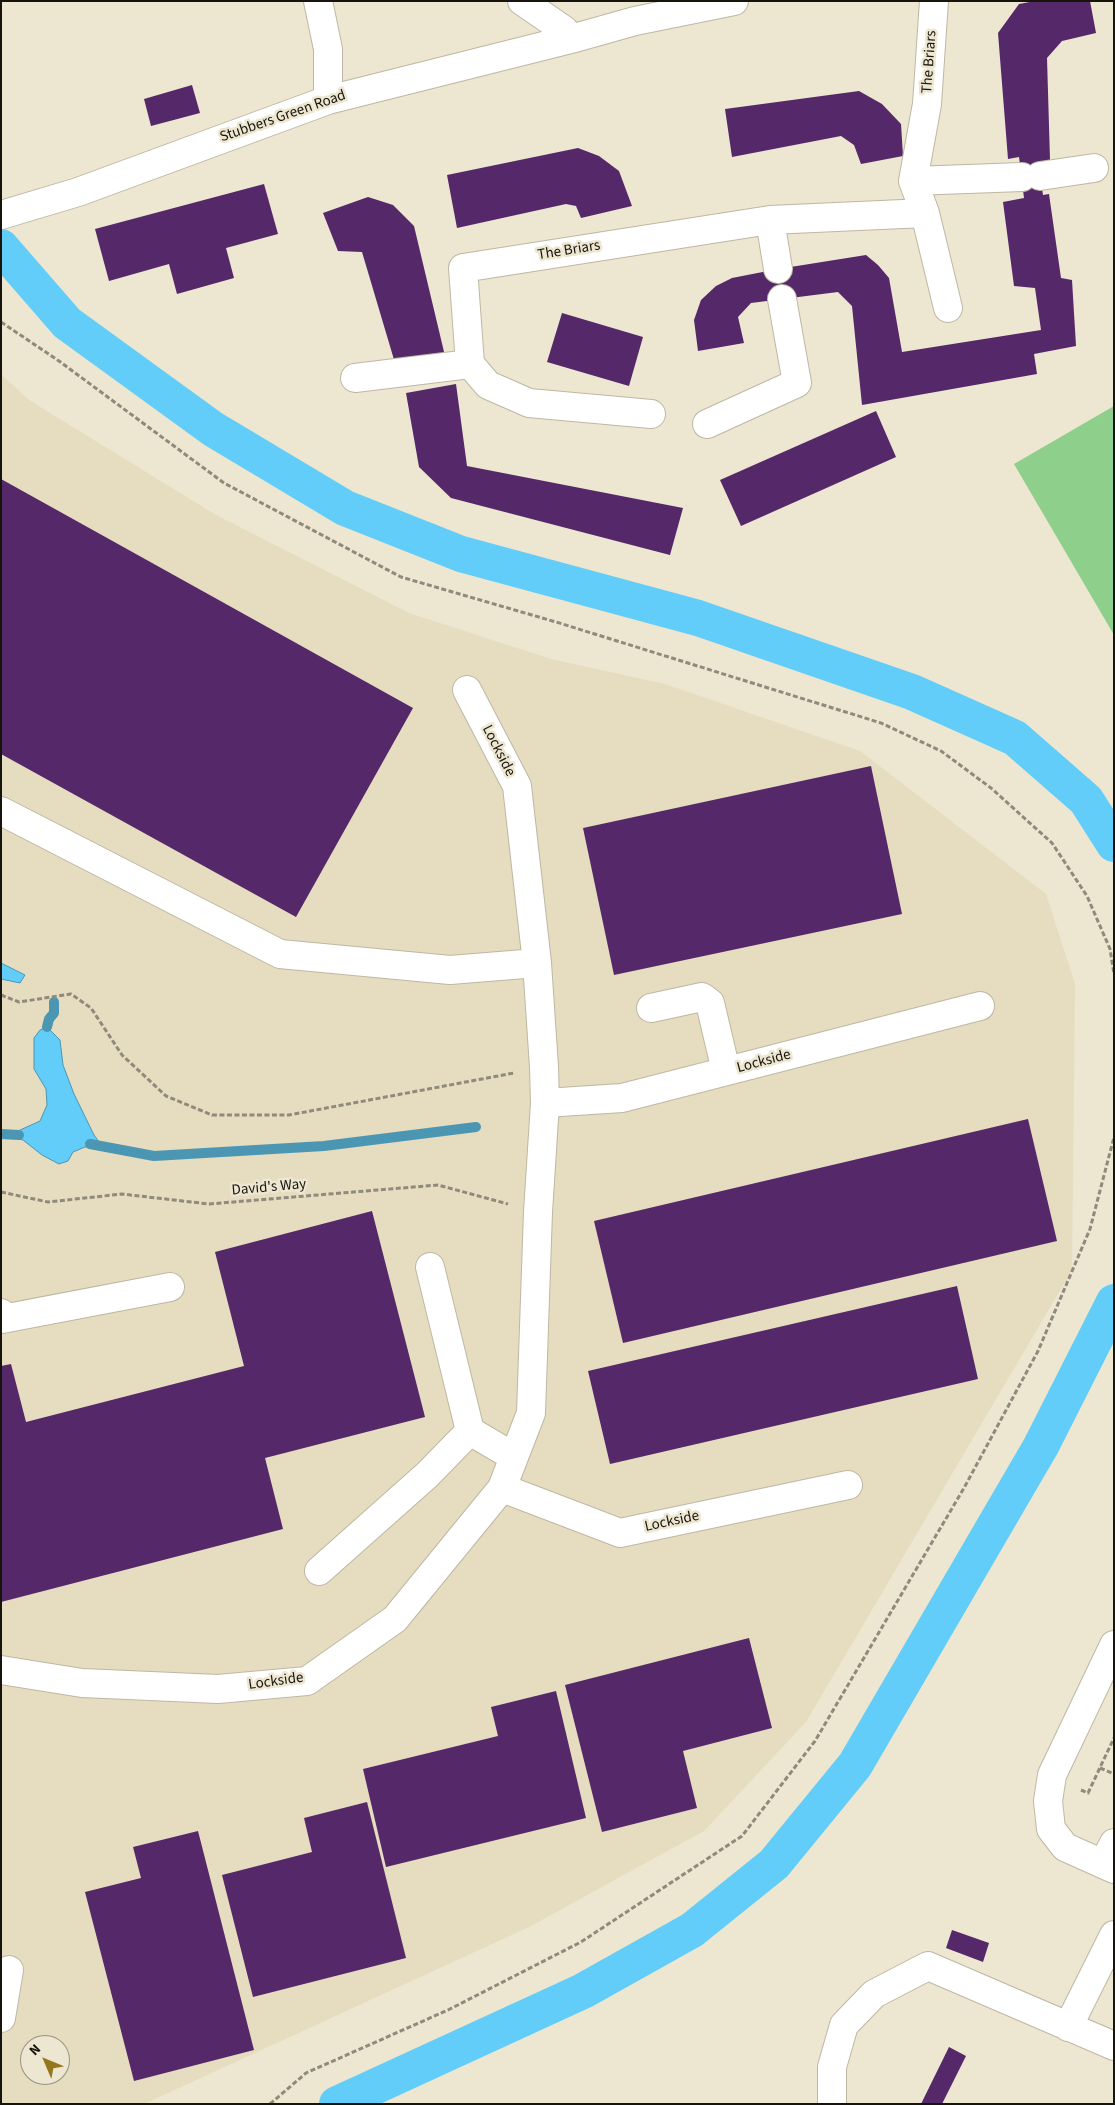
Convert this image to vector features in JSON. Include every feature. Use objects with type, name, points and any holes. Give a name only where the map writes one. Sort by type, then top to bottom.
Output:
[{"type":"street","points":[[318,1],[328,49],[328,100]]},
{"type":"street","points":[[522,1],[564,30],[571,39]]},
{"type":"street","name":"Stubbers Green Road","points":[[1,215],[78,192],[328,100],[635,21],[734,1]]},
{"type":"street","name":"The Briars","points":[[913,181],[927,104],[934,1]]},
{"type":"street","points":[[948,308],[925,213],[913,181],[1031,177],[1094,168]]},
{"type":"street","name":"The Briars","points":[[470,364],[463,268],[770,220],[925,213]]},
{"type":"street","points":[[770,220],[778,269]]},
{"type":"street","points":[[707,424],[797,383],[782,299]]},
{"type":"street","points":[[354,378],[470,364],[488,385],[530,403],[650,414]]},
{"type":"street","name":"Lockside","points":[[1,1670],[82,1683],[218,1689],[307,1681],[395,1619],[502,1488],[531,1413],[538,1212],[545,1102],[544,1067],[536,963],[517,786],[467,690]]},
{"type":"street","points":[[1,811],[280,954],[450,970],[536,963]]},
{"type":"street","points":[[651,1008],[702,997],[710,1003],[726,1071]]},
{"type":"street","name":"Lockside","points":[[545,1102],[622,1098],[980,1006]]},
{"type":"street","points":[[430,1266],[470,1431],[514,1458]]},
{"type":"street","points":[[1,1313],[2,1319],[170,1287]]},
{"type":"street","points":[[319,1571],[426,1475],[470,1431]]},
{"type":"street","name":"Lockside","points":[[502,1488],[620,1533],[848,1485]]},
{"type":"street","points":[[1110,1859],[1065,1847],[1051,1829],[1048,1801],[1052,1775],[1114,1645]]},
{"type":"street","points":[[1068,2027],[1114,1935]]},
{"type":"street","points":[[832,2104],[832,2067],[844,2024],[874,1994],[928,1966],[1114,2046]]},
{"type":"street","points":[[1,2018],[9,1970]]},
{"type":"path","points":[[1,322],[59,361],[224,483],[401,577],[556,622],[881,724],[941,751],[991,788],[1052,843],[1087,896],[1110,949],[1114,974]]},
{"type":"path","points":[[1,995],[19,1002],[72,994],[91,1008],[122,1055],[166,1096],[212,1114],[289,1115],[544,1067]]},
{"type":"path","points":[[270,2104],[306,2073],[448,2010],[581,1942],[742,1836],[815,1741],[964,1488],[1038,1351],[1090,1229],[1114,1137]]},
{"type":"path","name":"David's Way","points":[[1,1192],[48,1202],[122,1194],[209,1204],[438,1185],[538,1212]]},
{"type":"path","points":[[1100,1768],[1114,1774]]},
{"type":"shaded area","points":[[1,374],[29,400],[216,515],[409,613],[551,659],[665,684],[860,751],[1046,894],[1075,984],[1072,1270],[806,1722],[704,1831],[529,1927],[144,2104],[1,2104]]},
{"type":"green space","points":[[1114,406],[1114,635],[1014,464]]},
{"type":"water","points":[[1,963],[25,975],[20,983],[1,979]]},
{"type":"water","points":[[47,1027],[60,1040],[63,1065],[74,1094],[94,1135],[102,1146],[85,1147],[73,1152],[68,1161],[59,1164],[42,1155],[23,1140],[7,1136],[40,1121],[47,1105],[46,1089],[34,1069],[34,1038],[40,1030]]},
{"type":"building","points":[[1035,1],[1090,1],[1096,33],[1062,41],[1047,58],[1050,160],[1038,162],[1043,195],[1049,194],[1061,278],[1072,280],[1076,346],[1034,354],[1037,374],[862,405],[852,306],[838,292],[751,303],[738,317],[744,343],[698,351],[694,320],[701,300],[716,286],[732,278],[866,255],[889,278],[902,352],[1041,330],[1035,288],[1014,286],[1003,202],[1024,198],[1019,157],[1008,159],[998,33],[1019,4]]},
{"type":"building","points":[[192,85],[200,113],[151,126],[144,99]]},
{"type":"building","points":[[859,91],[882,104],[901,124],[903,156],[861,164],[854,145],[841,136],[732,157],[725,109]]},
{"type":"building","points":[[578,148],[599,156],[619,171],[632,206],[581,218],[576,206],[566,204],[457,228],[447,175]]},
{"type":"building","points":[[264,184],[278,234],[226,248],[234,278],[177,294],[169,264],[109,281],[95,229]]},
{"type":"building","points":[[368,197],[393,205],[414,226],[445,356],[395,363],[362,252],[338,251],[323,213]]},
{"type":"building","points":[[562,313],[643,337],[629,386],[547,362]]},
{"type":"building","points":[[456,384],[467,466],[683,508],[670,555],[451,498],[419,467],[406,393]]},
{"type":"building","points":[[876,411],[896,457],[741,526],[720,480]]},
{"type":"building","points":[[1,479],[413,708],[296,917],[1,754]]},
{"type":"building","points":[[871,766],[902,914],[614,975],[583,828]]},
{"type":"building","points":[[1028,1119],[1057,1241],[623,1343],[594,1221]]},
{"type":"building","points":[[372,1211],[425,1417],[265,1458],[283,1529],[1,1602],[1,1366],[11,1364],[26,1422],[244,1366],[215,1252]]},
{"type":"building","points":[[957,1286],[978,1379],[610,1464],[588,1371]]},
{"type":"building","points":[[749,1638],[772,1728],[683,1751],[697,1808],[602,1832],[565,1685]]},
{"type":"building","points":[[556,1691],[586,1818],[386,1867],[363,1769],[498,1736],[491,1707]]},
{"type":"building","points":[[367,1802],[406,1958],[253,1997],[222,1875],[312,1852],[304,1818]]},
{"type":"building","points":[[198,1831],[254,2050],[134,2081],[85,1892],[141,1878],[133,1847]]},
{"type":"building","points":[[952,1930],[989,1943],[983,1962],[946,1948]]},
{"type":"building","points":[[949,2047],[966,2056],[942,2104],[921,2104]]},
{"type":"waterway","points":[[1,247],[67,323],[213,429],[345,508],[461,554],[698,618],[912,692],[1015,738],[1086,800],[1114,844]]},
{"type":"waterway","points":[[47,1027],[49,1019],[54,1013],[54,1002]]},
{"type":"waterway","points":[[90,1144],[154,1156],[324,1146],[476,1127]]},
{"type":"waterway","points":[[1,1134],[19,1135]]},
{"type":"waterway","points":[[337,2104],[583,1991],[692,1930],[774,1864],[855,1765],[1041,1446],[1114,1302]]}]
